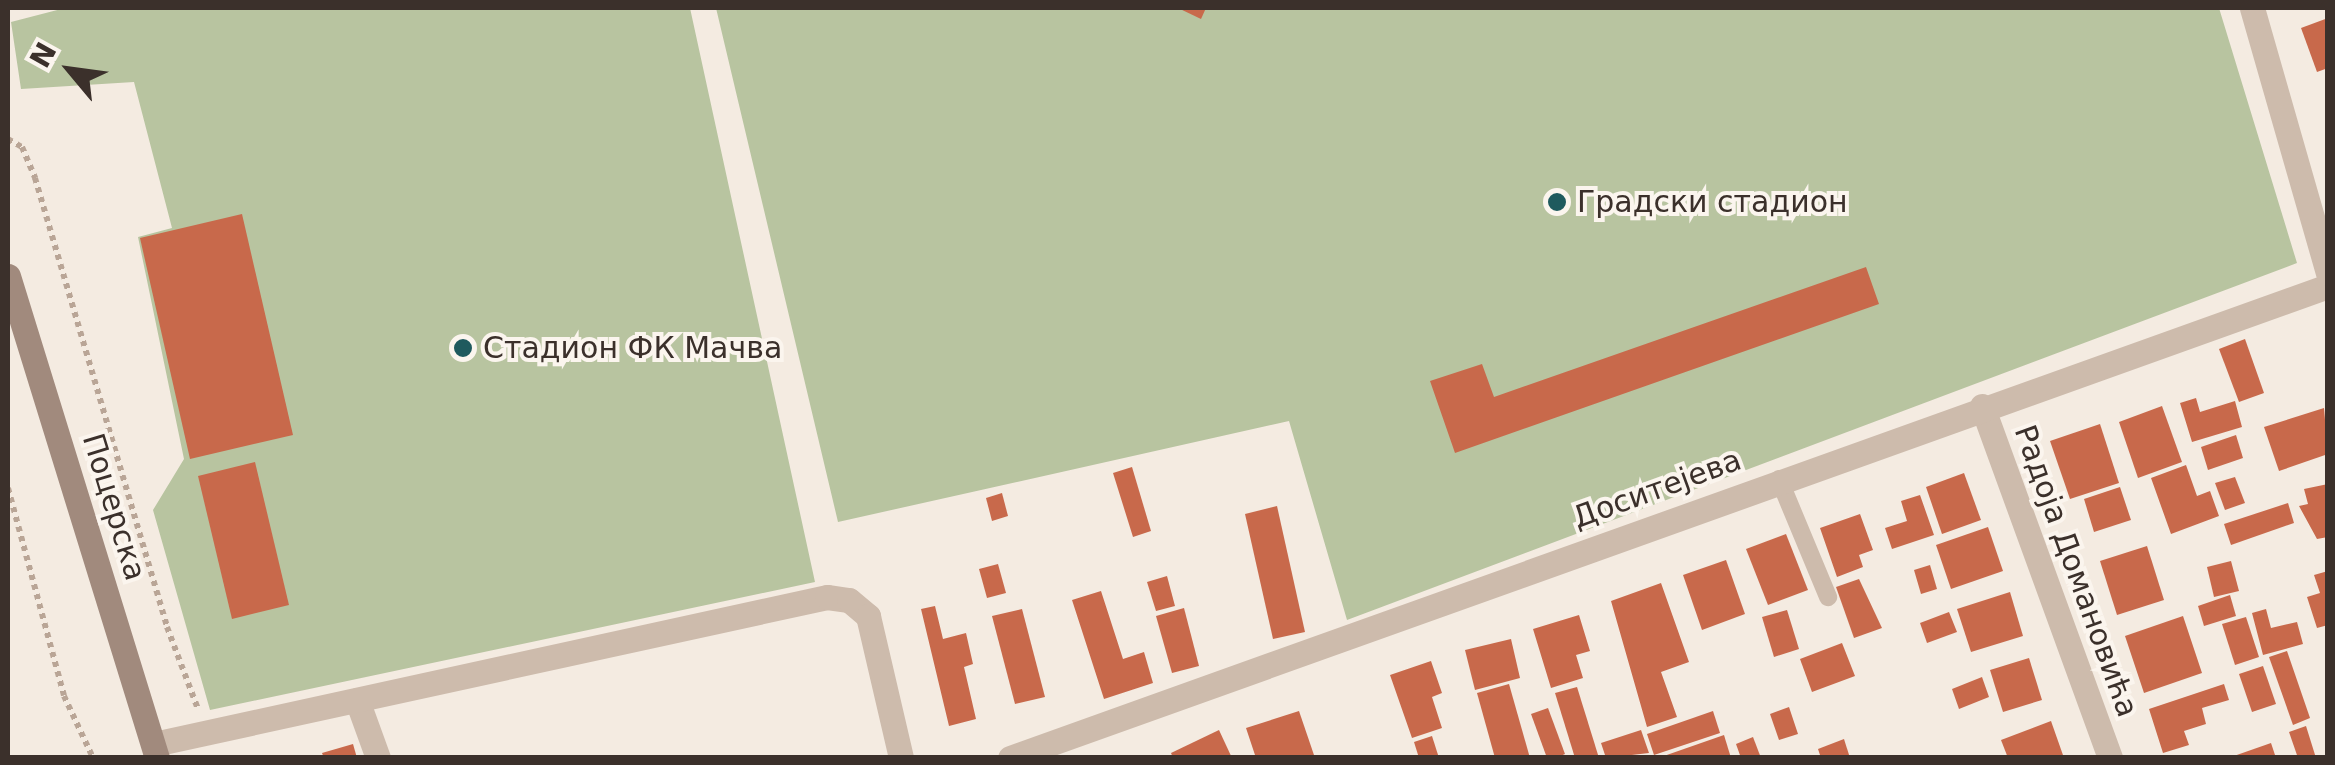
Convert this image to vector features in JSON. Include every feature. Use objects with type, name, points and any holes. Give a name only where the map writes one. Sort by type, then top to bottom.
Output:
[{"type":"main road","name":"Поцерска","points":[[8,276],[156,751]]},
{"type":"street","points":[[2252,8],[2328,273]]},
{"type":"street","name":"Доситејева","points":[[1010,758],[1982,406],[2328,286]]},
{"type":"street","name":"Радоја Домановића","points":[[1982,406],[2110,758]]},
{"type":"street","points":[[156,751],[206,733],[841,598],[863,610],[873,627],[900,758]]},
{"type":"street","points":[[357,700],[378,758]]},
{"type":"lane","points":[[1779,479],[1828,597]]},
{"type":"path","points":[[8,140],[22,147],[35,178],[167,627],[206,733]]},
{"type":"path","points":[[8,488],[64,696],[92,758]]},
{"type":"green space","name":"Стадион ФК Мачва","points":[[65,8],[690,8],[815,582],[210,710],[153,510],[184,459],[138,237],[172,228],[134,82],[21,89],[11,22]]},
{"type":"green space","points":[[716,8],[2219,8],[2297,263],[1347,620],[1289,421],[838,522]]},
{"type":"building","points":[[1178,8],[1206,8],[1201,19]]},
{"type":"building","points":[[2328,18],[2328,68],[2317,72],[2301,28]]},
{"type":"building","points":[[242,214],[293,435],[190,459],[140,238]]},
{"type":"building","points":[[1866,267],[1879,304],[1455,453],[1430,381],[1482,364],[1494,397]]},
{"type":"building","points":[[2245,339],[2264,393],[2239,402],[2219,349]]},
{"type":"building","points":[[2196,398],[2200,412],[2235,401],[2242,427],[2192,442],[2180,403]]},
{"type":"building","points":[[2162,406],[2182,462],[2138,478],[2119,422]]},
{"type":"building","points":[[2324,408],[2328,454],[2279,471],[2264,427]]},
{"type":"building","points":[[2100,424],[2119,483],[2070,499],[2050,441]]},
{"type":"building","points":[[2236,435],[2243,458],[2208,470],[2201,447]]},
{"type":"building","points":[[255,462],[289,605],[232,619],[198,476]]},
{"type":"building","points":[[2186,465],[2197,496],[2210,491],[2219,516],[2171,534],[2151,478]]},
{"type":"building","points":[[1132,467],[1151,531],[1133,537],[1113,473]]},
{"type":"building","points":[[1964,473],[1981,520],[1942,534],[1926,487]]},
{"type":"building","points":[[2235,477],[2245,503],[2225,510],[2215,483]]},
{"type":"building","points":[[2328,484],[2328,537],[2317,539],[2299,506],[2308,504],[2304,489]]},
{"type":"building","points":[[2120,487],[2131,520],[2094,532],[2084,499]]},
{"type":"building","points":[[1002,493],[1008,516],[992,521],[986,498]]},
{"type":"building","points":[[1920,495],[1934,535],[1892,549],[1885,528],[1907,521],[1901,501]]},
{"type":"building","points":[[2288,503],[2294,523],[2231,545],[2224,524]]},
{"type":"building","points":[[1277,506],[1305,632],[1273,639],[1245,514]]},
{"type":"building","points":[[1860,514],[1873,550],[1859,555],[1863,567],[1837,577],[1820,528]]},
{"type":"building","points":[[1988,527],[2003,571],[1951,589],[1936,545]]},
{"type":"building","points":[[1786,534],[1808,590],[1768,605],[1746,549]]},
{"type":"building","points":[[2147,546],[2164,600],[2117,615],[2100,561]]},
{"type":"building","points":[[1726,560],[1745,614],[1702,630],[1683,575]]},
{"type":"building","points":[[2231,561],[2239,591],[2214,597],[2207,567]]},
{"type":"building","points":[[998,564],[1006,593],[987,598],[979,569]]},
{"type":"building","points":[[1930,565],[1937,589],[1921,594],[1914,570]]},
{"type":"building","points":[[2328,571],[2328,625],[2317,628],[2307,597],[2320,593],[2314,575]]},
{"type":"building","points":[[1167,576],[1175,606],[1156,611],[1147,582]]},
{"type":"building","points":[[1859,579],[1882,628],[1854,638],[1836,587]]},
{"type":"building","points":[[1661,583],[1689,662],[1661,672],[1677,717],[1647,727],[1611,601]]},
{"type":"building","points":[[1101,591],[1123,659],[1144,652],[1153,683],[1104,699],[1072,600]]},
{"type":"building","points":[[2010,592],[2023,636],[1971,652],[1957,609]]},
{"type":"building","points":[[2230,595],[2236,616],[2204,626],[2198,606]]},
{"type":"building","points":[[935,606],[943,639],[966,633],[973,664],[964,667],[976,719],[949,726],[921,609]]},
{"type":"building","points":[[1184,608],[1199,666],[1172,673],[1156,616]]},
{"type":"building","points":[[1022,609],[1045,697],[1015,704],[992,616]]},
{"type":"building","points":[[2266,609],[2271,628],[2297,622],[2303,644],[2263,655],[2252,613]]},
{"type":"building","points":[[1787,610],[1799,649],[1774,657],[1762,617]]},
{"type":"building","points":[[1949,612],[1957,632],[1927,643],[1920,623]]},
{"type":"building","points":[[1579,615],[1590,651],[1576,655],[1583,678],[1551,688],[1533,629]]},
{"type":"building","points":[[2183,616],[2202,673],[2144,693],[2125,636]]},
{"type":"building","points":[[2246,617],[2259,657],[2235,665],[2222,624]]},
{"type":"building","points":[[1511,639],[1520,678],[1475,690],[1465,650]]},
{"type":"building","points":[[1842,643],[1855,676],[1812,692],[1800,659]]},
{"type":"building","points":[[2287,651],[2310,718],[2293,725],[2269,657]]},
{"type":"building","points":[[2029,658],[2042,700],[2003,712],[1990,670]]},
{"type":"building","points":[[1431,661],[1442,693],[1432,697],[1442,728],[1412,738],[1390,675]]},
{"type":"building","points":[[2263,666],[2276,704],[2252,712],[2239,674]]},
{"type":"building","points":[[1982,677],[1989,697],[1959,709],[1952,689]]},
{"type":"building","points":[[1509,684],[1530,758],[1495,758],[1477,693]]},
{"type":"building","points":[[2224,684],[2229,700],[2202,708],[2206,724],[2184,731],[2189,745],[2163,753],[2149,709]]},
{"type":"building","points":[[1577,687],[1599,758],[1575,758],[1555,693]]},
{"type":"building","points":[[1789,707],[1798,734],[1779,740],[1770,714]]},
{"type":"building","points":[[1548,708],[1565,754],[1556,758],[1547,758],[1531,714]]},
{"type":"building","points":[[1299,711],[1315,758],[1256,758],[1246,728]]},
{"type":"building","points":[[1713,711],[1720,733],[1654,755],[1647,734]]},
{"type":"building","points":[[2051,721],[2064,758],[2008,758],[2001,740]]},
{"type":"building","points":[[2306,726],[2316,758],[2298,758],[2289,732]]},
{"type":"building","points":[[1219,730],[1232,758],[1173,758],[1171,753]]},
{"type":"building","points":[[1641,730],[1649,753],[1606,758],[1601,743]]},
{"type":"building","points":[[1724,735],[1731,758],[1661,758],[1661,757]]},
{"type":"building","points":[[1432,736],[1439,758],[1419,758],[1414,742]]},
{"type":"building","points":[[1753,737],[1761,758],[1741,758],[1736,744]]},
{"type":"building","points":[[1844,739],[1850,758],[1821,758],[1818,749]]},
{"type":"building","points":[[2271,743],[2276,758],[2231,757]]},
{"type":"building","points":[[353,744],[357,758],[324,758],[322,753]]},
{"type":"place","name":"Градски стадион","points":[[1557,202]]},
{"type":"place","name":"Стадион ФК Мачва","points":[[463,348]]}]
